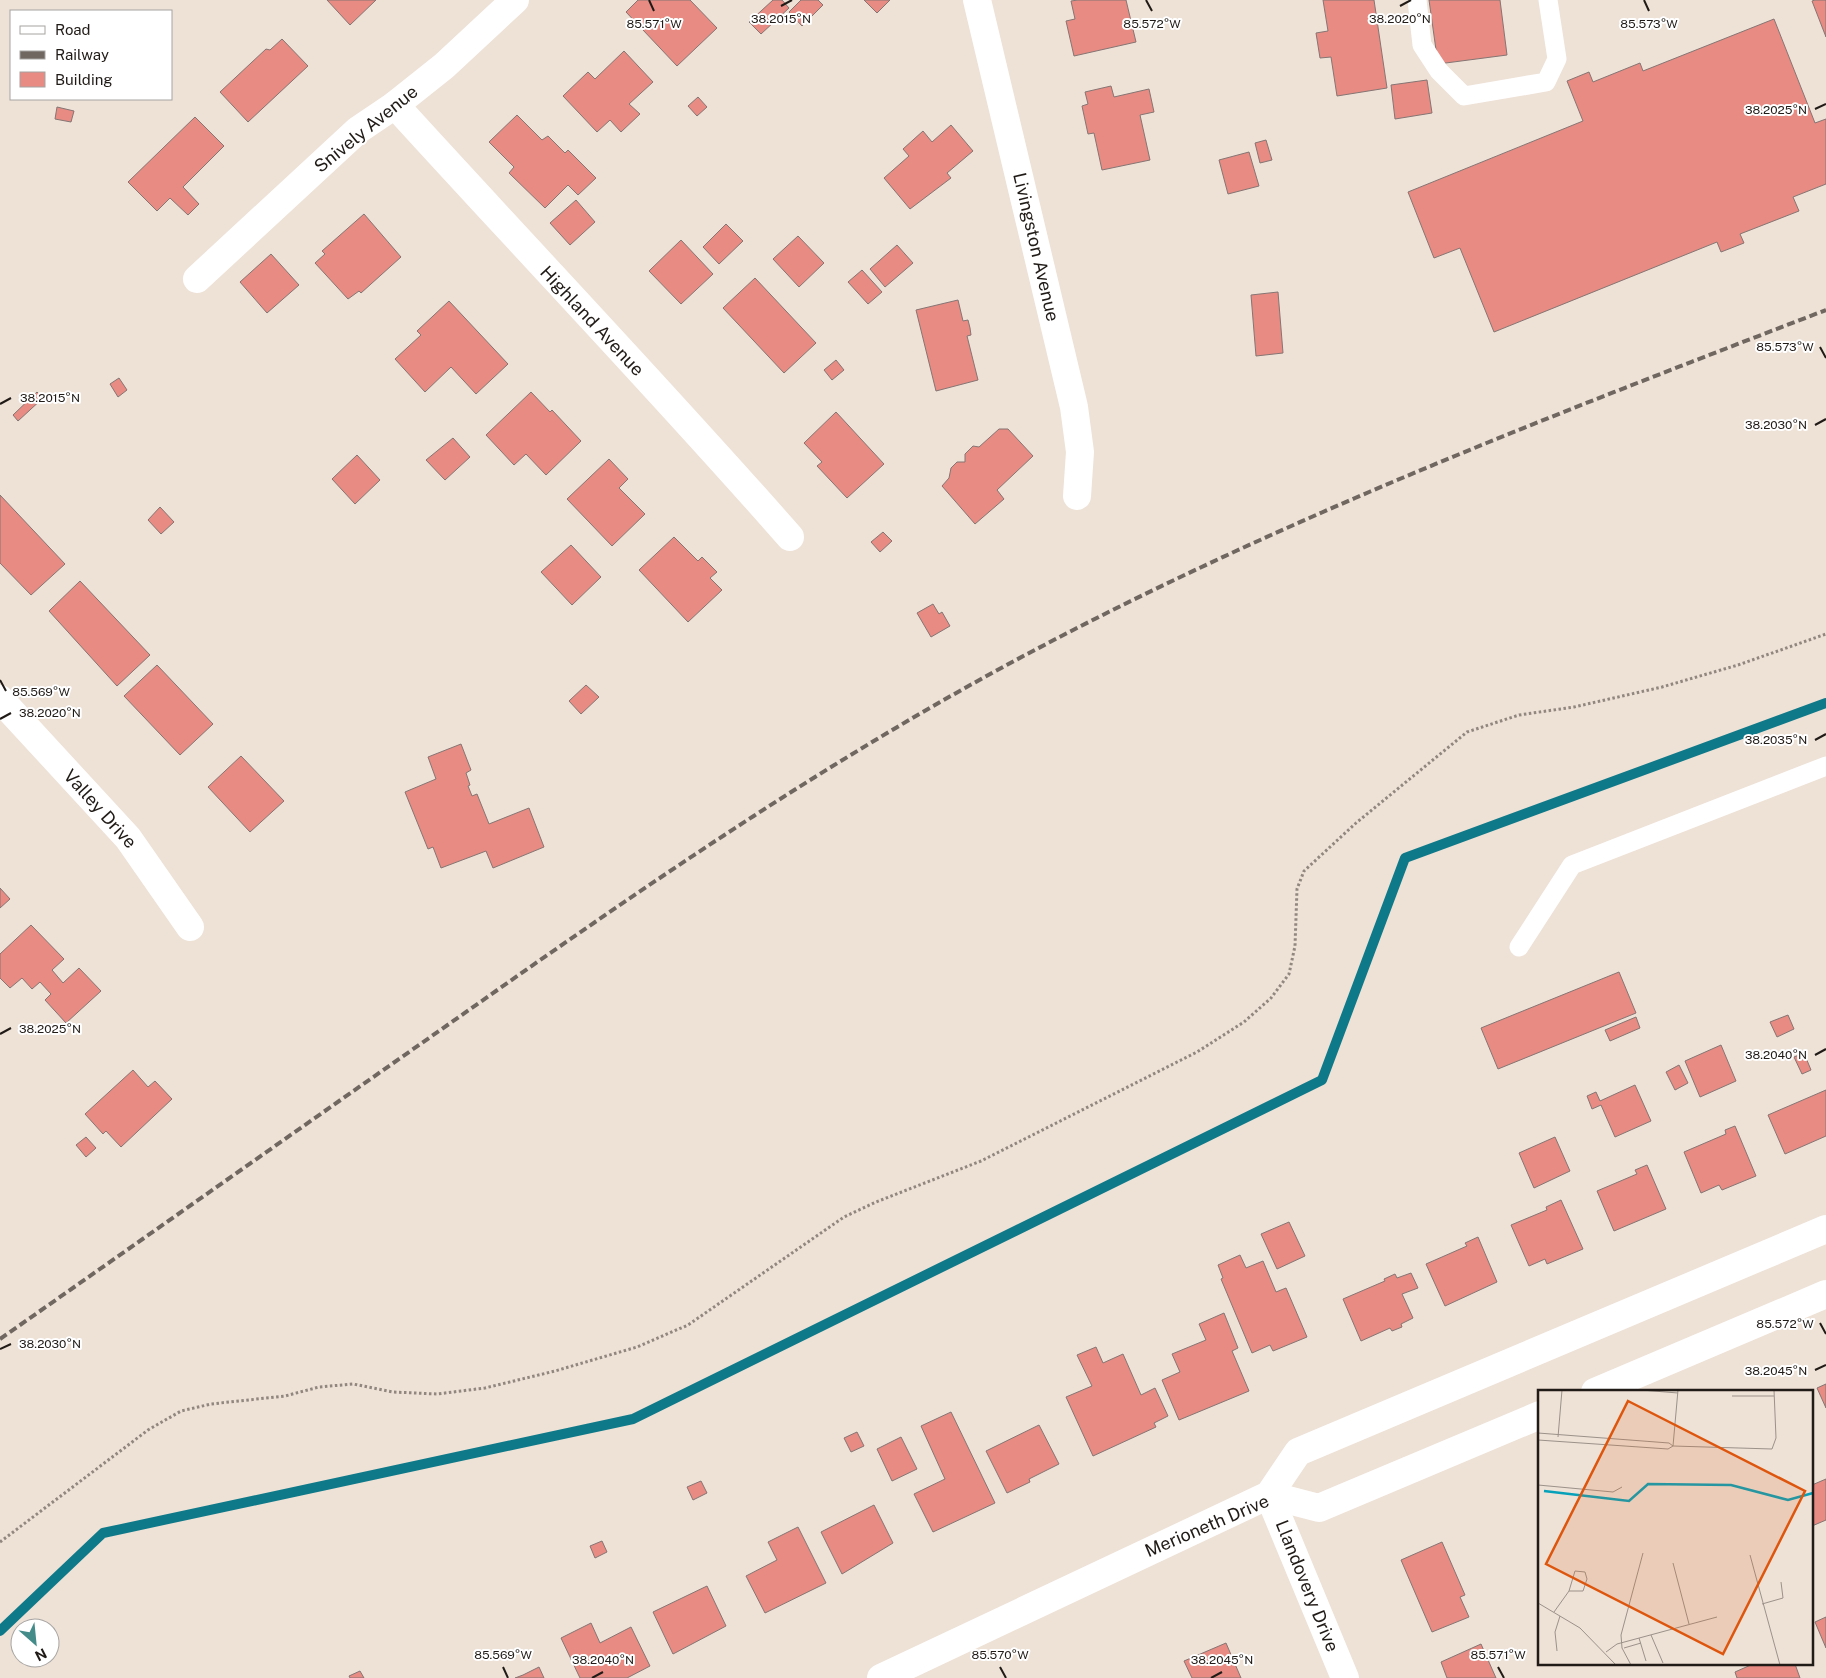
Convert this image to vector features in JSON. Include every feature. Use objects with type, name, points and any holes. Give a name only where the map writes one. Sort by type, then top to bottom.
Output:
[{"type":"street","name":"Snively Avenue","points":[[196,279],[358,130],[395,105],[444,66],[515,0]]},
{"type":"street","name":"Livingston Avenue","points":[[977,0],[1074,407],[1080,452],[1077,496]]},
{"type":"street","name":"Highland Avenue","points":[[395,105],[572,299],[704,439],[790,536]]},
{"type":"street","name":"Valley Drive","points":[[0,699],[128,838],[190,927]]},
{"type":"street","points":[[1270,1495],[1298,1452],[1826,1229]]},
{"type":"street","points":[[1600,1390],[1826,1294]]},
{"type":"street","name":"Merioneth Drive","points":[[881,1678],[1270,1495],[1319,1508],[1538,1416]]},
{"type":"street","name":"Llandovery Drive","points":[[1270,1495],[1345,1678]]},
{"type":"lane","points":[[1417,0],[1422,45],[1439,71],[1464,96],[1546,82],[1557,59],[1548,0]]},
{"type":"lane","points":[[1519,947],[1572,865],[1826,766]]},
{"type":"path","points":[[0,1542],[148,1430],[181,1412],[211,1404],[285,1396],[319,1387],[353,1384],[393,1392],[436,1394],[485,1388],[556,1371],[637,1347],[688,1325],[844,1217],[876,1202],[981,1162],[1197,1052],[1244,1022],[1271,998],[1289,974],[1296,946],[1297,889],[1304,871],[1440,752],[1467,732],[1519,715],[1574,707],[1662,687],[1738,665],[1826,634]]},
{"type":"building","points":[[327,0],[376,0],[350,25]]},
{"type":"building","points":[[638,0],[690,0],[717,28],[677,66],[626,12]]},
{"type":"building","points":[[773,0],[782,0],[789,8],[761,34],[749,22]]},
{"type":"building","points":[[801,0],[818,0],[823,5],[802,26],[789,12]]},
{"type":"building","points":[[864,0],[890,0],[877,13]]},
{"type":"building","points":[[1126,0],[1136,42],[1074,56],[1066,21],[1075,19],[1071,1]]},
{"type":"building","points":[[1323,0],[1374,0],[1387,88],[1337,96],[1331,57],[1320,58],[1316,33],[1328,31]]},
{"type":"building","points":[[1429,0],[1500,0],[1507,55],[1438,64]]},
{"type":"building","points":[[1826,0],[1826,37],[1812,1]]},
{"type":"building","points":[[1774,19],[1815,123],[1826,119],[1826,184],[1793,197],[1799,211],[1740,234],[1744,243],[1721,252],[1717,242],[1494,332],[1460,248],[1434,258],[1408,192],[1583,121],[1567,81],[1589,72],[1593,82],[1640,63],[1643,71]]},
{"type":"building","points":[[282,39],[308,66],[248,122],[220,92],[266,49],[270,50]]},
{"type":"building","points":[[624,51],[653,82],[629,104],[640,114],[621,132],[610,120],[597,132],[563,96],[588,72],[595,79]]},
{"type":"building","points":[[1427,80],[1432,113],[1395,119],[1391,85]]},
{"type":"building","points":[[1111,86],[1114,97],[1149,89],[1154,112],[1140,115],[1150,160],[1102,170],[1094,133],[1088,134],[1082,106],[1088,104],[1085,92]]},
{"type":"building","points":[[698,97],[707,107],[697,116],[688,106]]},
{"type":"building","points":[[57,107],[74,111],[71,122],[55,119]]},
{"type":"building","points":[[517,115],[542,140],[548,136],[565,153],[568,150],[596,178],[578,195],[568,185],[545,208],[509,173],[514,167],[489,142]]},
{"type":"building","points":[[195,117],[224,146],[183,187],[199,204],[188,215],[170,198],[157,211],[128,182]]},
{"type":"building","points":[[951,125],[973,151],[947,173],[951,178],[910,209],[884,178],[909,156],[903,149],[923,131],[932,142]]},
{"type":"building","points":[[1266,140],[1272,160],[1260,163],[1255,143]]},
{"type":"building","points":[[1249,152],[1259,186],[1228,194],[1219,160]]},
{"type":"building","points":[[576,200],[595,222],[570,245],[550,223]]},
{"type":"building","points":[[364,214],[401,257],[361,293],[359,291],[348,299],[315,263],[325,254],[322,251]]},
{"type":"building","points":[[726,224],[743,241],[719,264],[703,247]]},
{"type":"building","points":[[798,236],[824,263],[799,287],[773,259]]},
{"type":"building","points":[[681,240],[713,274],[681,304],[649,271]]},
{"type":"building","points":[[897,245],[913,263],[885,287],[870,269]]},
{"type":"building","points":[[271,254],[299,285],[267,313],[240,282]]},
{"type":"building","points":[[862,270],[882,292],[868,304],[848,282]]},
{"type":"building","points":[[755,278],[816,343],[784,373],[723,308]]},
{"type":"building","points":[[1278,292],[1283,353],[1256,356],[1251,295]]},
{"type":"building","points":[[958,300],[963,321],[968,320],[970,328],[971,335],[967,336],[978,380],[936,391],[916,310]]},
{"type":"building","points":[[449,301],[508,364],[476,394],[451,367],[425,392],[395,359],[421,335],[417,331]]},
{"type":"building","points":[[836,360],[844,370],[832,380],[824,370]]},
{"type":"building","points":[[119,378],[127,390],[118,397],[110,384]]},
{"type":"building","points":[[37,392],[43,398],[18,421],[13,415]]},
{"type":"building","points":[[531,392],[550,412],[552,410],[581,441],[546,475],[526,454],[514,465],[486,435]]},
{"type":"building","points":[[836,412],[884,464],[847,498],[817,466],[822,462],[804,443]]},
{"type":"building","points":[[999,429],[1008,429],[1033,456],[997,490],[1004,499],[975,524],[942,486],[949,478],[951,468],[957,462],[965,462],[965,454],[973,446],[979,447]]},
{"type":"building","points":[[453,438],[470,457],[445,480],[426,460]]},
{"type":"building","points":[[357,455],[380,480],[355,504],[332,479]]},
{"type":"building","points":[[609,459],[628,479],[619,488],[645,514],[612,546],[567,499]]},
{"type":"building","points":[[0,495],[65,564],[31,595],[0,563]]},
{"type":"building","points":[[160,507],[174,522],[161,534],[148,520]]},
{"type":"building","points":[[883,532],[892,541],[880,552],[871,542]]},
{"type":"building","points":[[674,537],[698,561],[702,557],[717,572],[710,578],[722,590],[688,622],[639,570]]},
{"type":"building","points":[[571,545],[601,577],[572,605],[541,572]]},
{"type":"building","points":[[80,581],[150,655],[117,686],[49,611]]},
{"type":"building","points":[[933,604],[939,614],[942,612],[950,626],[931,637],[917,613]]},
{"type":"building","points":[[157,665],[213,724],[180,755],[124,696]]},
{"type":"building","points":[[586,685],[599,697],[581,714],[569,701]]},
{"type":"building","points":[[461,744],[471,770],[466,773],[470,785],[468,786],[472,796],[477,794],[489,824],[529,808],[544,847],[493,868],[486,851],[441,868],[433,847],[428,849],[405,792],[436,779],[428,757]]},
{"type":"building","points":[[241,756],[284,801],[250,832],[208,787]]},
{"type":"building","points":[[0,888],[10,899],[0,908]]},
{"type":"building","points":[[31,925],[64,959],[52,970],[63,983],[79,968],[101,991],[66,1023],[45,1000],[51,994],[40,982],[32,989],[22,978],[10,988],[0,978],[0,954]]},
{"type":"building","points":[[1619,972],[1636,1013],[1498,1069],[1481,1028]]},
{"type":"building","points":[[1788,1015],[1794,1029],[1777,1037],[1770,1022]]},
{"type":"building","points":[[1636,1017],[1640,1028],[1610,1041],[1605,1030]]},
{"type":"building","points":[[1721,1045],[1736,1081],[1700,1097],[1685,1061]]},
{"type":"building","points":[[1804,1053],[1811,1070],[1802,1074],[1794,1057]]},
{"type":"building","points":[[1679,1065],[1688,1083],[1675,1090],[1666,1072]]},
{"type":"building","points":[[133,1070],[148,1087],[155,1081],[172,1099],[121,1147],[106,1131],[103,1134],[85,1114]]},
{"type":"building","points":[[1635,1085],[1651,1121],[1615,1137],[1601,1105],[1592,1109],[1587,1096],[1596,1092],[1600,1101]]},
{"type":"building","points":[[1826,1090],[1826,1136],[1785,1154],[1768,1115]]},
{"type":"building","points":[[1735,1126],[1756,1176],[1722,1190],[1719,1185],[1701,1193],[1684,1152],[1726,1134],[1725,1130]]},
{"type":"building","points":[[86,1137],[96,1148],[86,1157],[76,1145]]},
{"type":"building","points":[[1555,1137],[1570,1171],[1534,1188],[1519,1153]]},
{"type":"building","points":[[1647,1165],[1666,1209],[1614,1231],[1597,1191],[1637,1174],[1635,1170]]},
{"type":"building","points":[[1561,1200],[1583,1249],[1547,1264],[1545,1259],[1529,1266],[1511,1225],[1547,1210],[1546,1207]]},
{"type":"building","points":[[1289,1222],[1305,1256],[1277,1269],[1261,1234]]},
{"type":"building","points":[[1478,1237],[1497,1282],[1445,1306],[1426,1264],[1467,1246],[1465,1243]]},
{"type":"building","points":[[1240,1255],[1246,1268],[1263,1261],[1276,1292],[1286,1288],[1307,1337],[1273,1351],[1270,1345],[1252,1353],[1221,1279],[1223,1278],[1218,1265]]},
{"type":"building","points":[[1411,1273],[1418,1288],[1402,1294],[1413,1318],[1401,1324],[1402,1327],[1392,1331],[1390,1328],[1361,1341],[1343,1299],[1385,1281],[1384,1279],[1395,1274],[1397,1278]]},
{"type":"building","points":[[1224,1313],[1238,1348],[1232,1351],[1249,1391],[1179,1420],[1162,1380],[1180,1372],[1172,1354],[1206,1340],[1199,1324]]},
{"type":"building","points":[[1096,1347],[1103,1363],[1123,1354],[1141,1395],[1155,1388],[1168,1416],[1154,1423],[1156,1427],[1093,1456],[1066,1397],[1092,1386],[1077,1355]]},
{"type":"building","points":[[1826,1384],[1826,1408],[1817,1388]]},
{"type":"building","points":[[951,1412],[995,1503],[933,1532],[914,1494],[945,1479],[921,1426]]},
{"type":"building","points":[[1039,1425],[1059,1464],[1029,1479],[1030,1482],[1007,1493],[986,1451]]},
{"type":"building","points":[[857,1432],[864,1446],[851,1452],[844,1438]]},
{"type":"building","points":[[901,1437],[917,1469],[892,1481],[877,1449]]},
{"type":"building","points":[[1826,1479],[1826,1520],[1814,1525],[1814,1484]]},
{"type":"building","points":[[701,1481],[707,1493],[693,1500],[687,1487]]},
{"type":"building","points":[[874,1505],[893,1543],[842,1574],[821,1532]]},
{"type":"building","points":[[798,1527],[826,1583],[765,1613],[746,1576],[777,1560],[768,1542]]},
{"type":"building","points":[[602,1541],[607,1552],[595,1558],[590,1546]]},
{"type":"building","points":[[1442,1542],[1465,1595],[1460,1597],[1469,1617],[1432,1632],[1401,1560]]},
{"type":"building","points":[[707,1586],[726,1626],[673,1654],[653,1612]]},
{"type":"building","points":[[1826,1617],[1826,1648],[1815,1622]]},
{"type":"building","points":[[591,1623],[600,1643],[631,1627],[650,1666],[627,1678],[580,1678],[561,1638]]},
{"type":"building","points":[[1226,1643],[1241,1678],[1192,1678],[1184,1661]]},
{"type":"building","points":[[1481,1644],[1496,1678],[1447,1678],[1441,1662]]},
{"type":"building","points":[[1748,1666],[1796,1666],[1800,1678],[1737,1678],[1735,1672]]},
{"type":"building","points":[[539,1667],[544,1678],[515,1678],[523,1675]]},
{"type":"building","points":[[360,1671],[364,1678],[350,1678],[349,1676]]},
{"type":"waterway","points":[[0,1631],[103,1533],[633,1419],[1322,1080],[1405,858],[1826,703]]},
{"type":"railway","points":[[0,1339],[655,881],[787,794],[992,673],[1093,620],[1195,570],[1299,523],[1508,434],[1826,310]]}]
